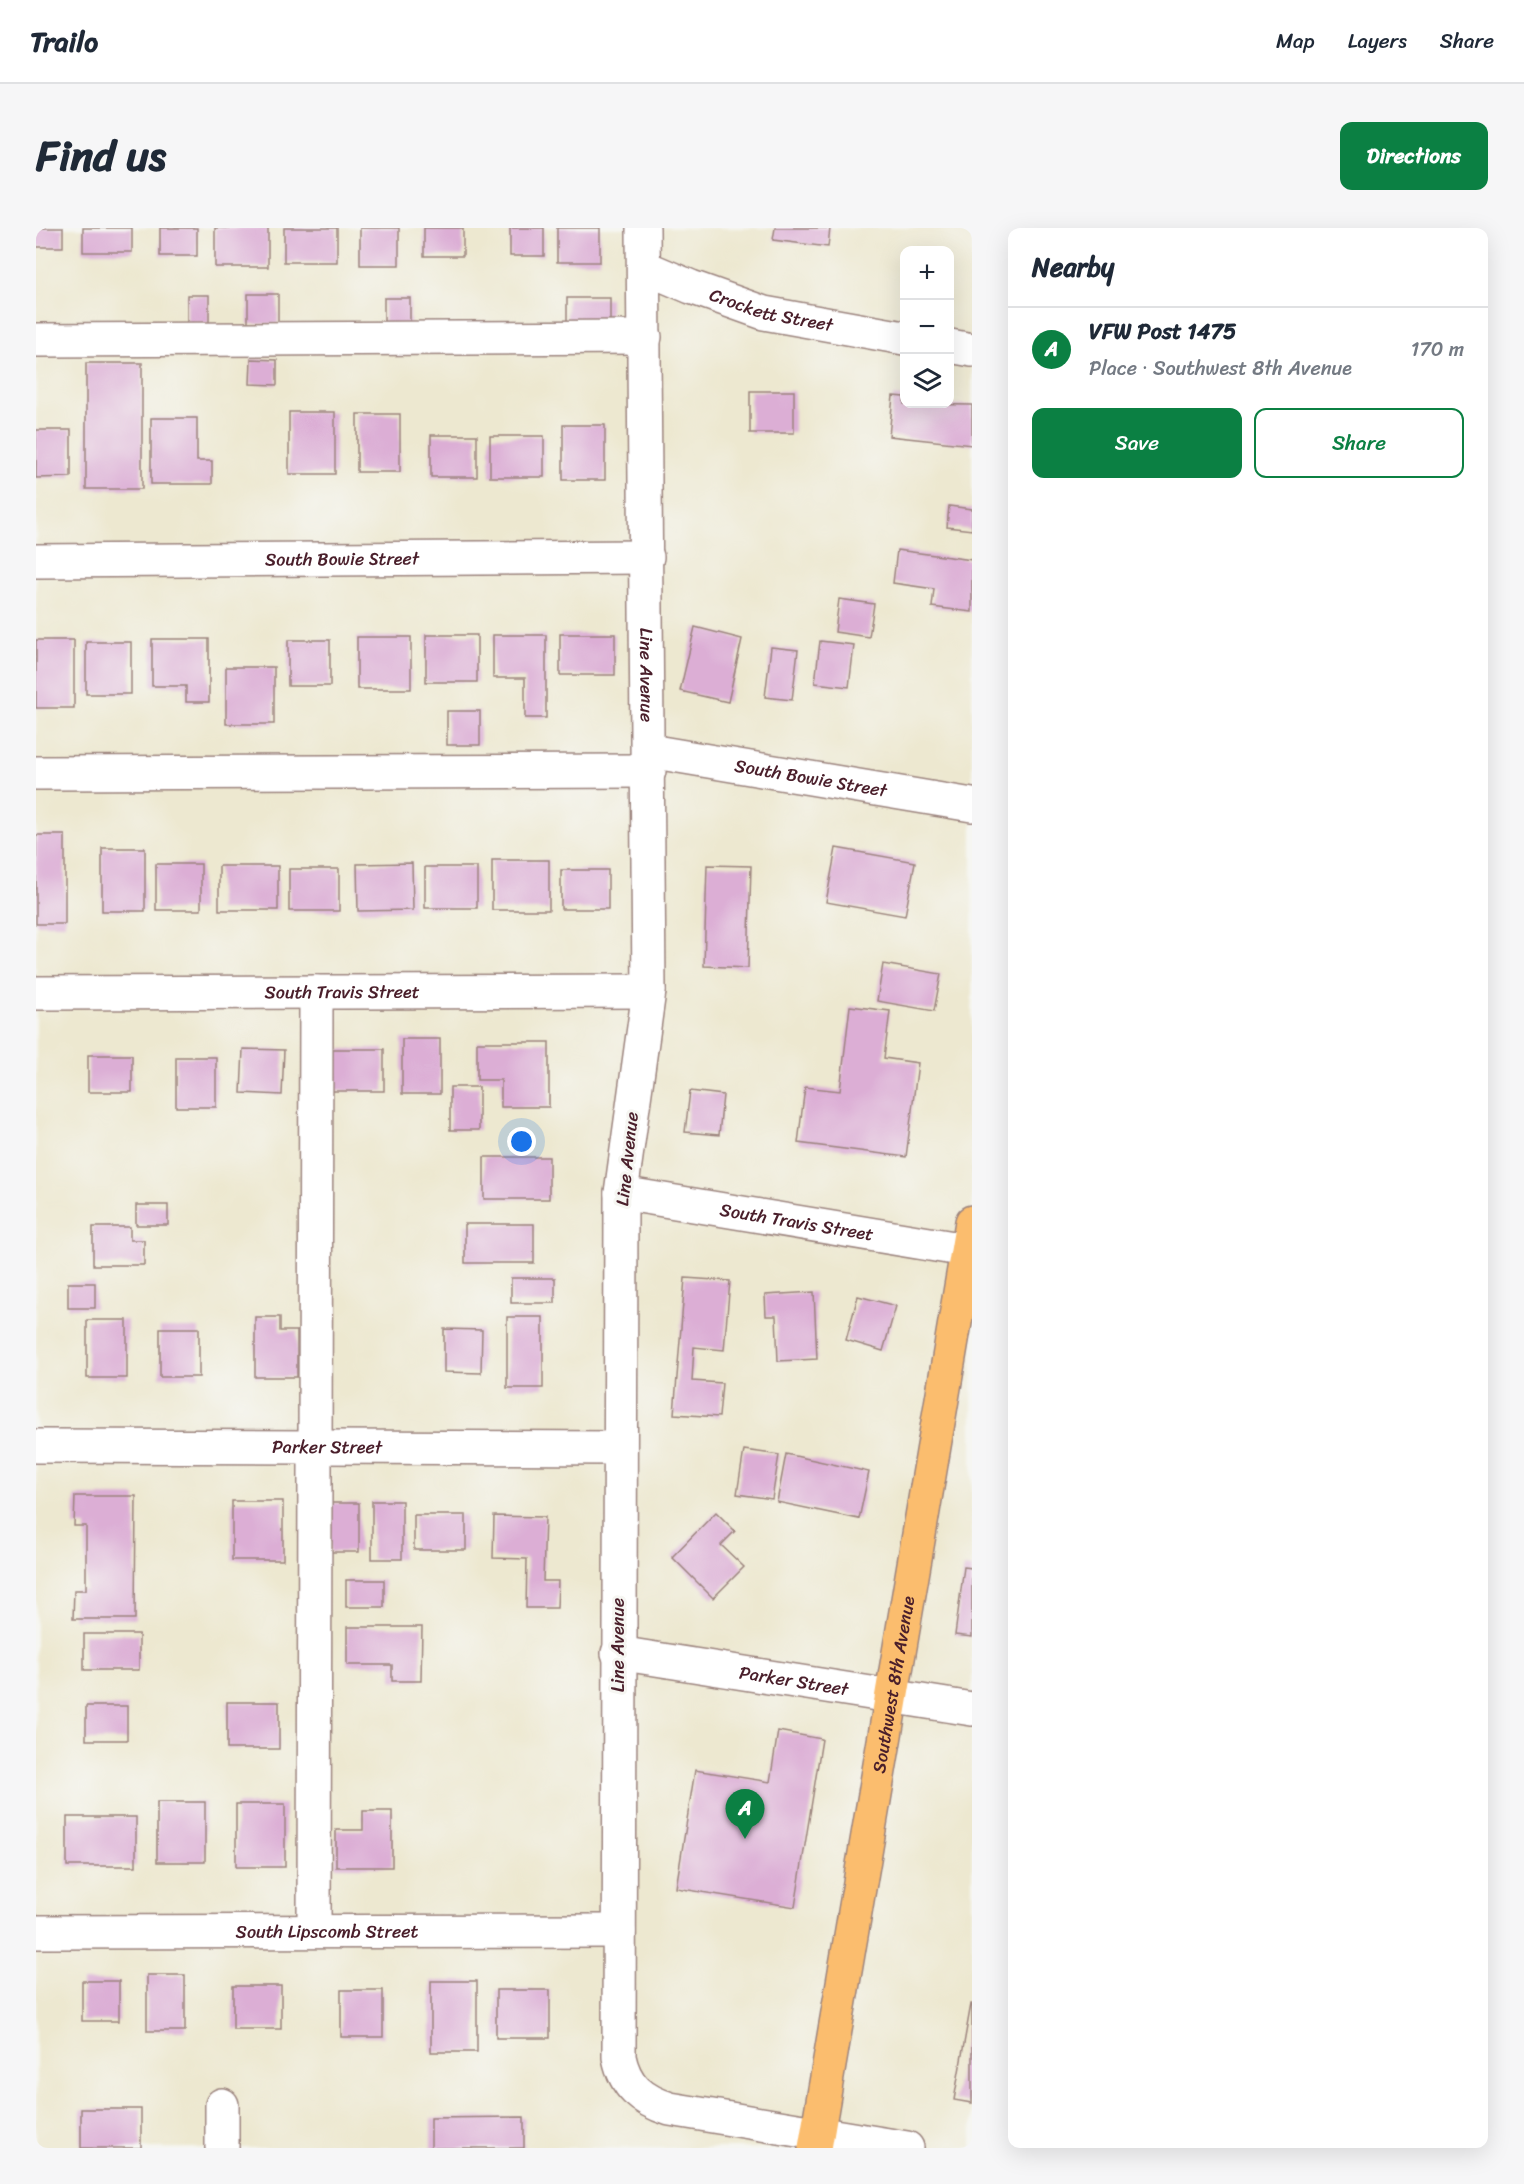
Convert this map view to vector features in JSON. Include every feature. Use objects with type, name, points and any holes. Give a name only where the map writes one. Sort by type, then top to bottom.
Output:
[{"type":"main road","name":"Southwest 8th Avenue","points":[[816,2141],[971,1241]]},
{"type":"street","name":"Line Avenue","points":[[643,228],[648,557],[649,991],[621,1193],[618,2057],[622,2074],[632,2089],[657,2105],[816,2141]]},
{"type":"street","name":"Crockett Street","points":[[644,267],[691,288],[764,313],[900,337]]},
{"type":"street","points":[[36,340],[645,338]]},
{"type":"street","points":[[954,347],[972,350]]},
{"type":"street","name":"South Bowie Street","points":[[36,561],[648,557]]},
{"type":"street","name":"South Bowie Street","points":[[36,773],[649,761],[972,805]]},
{"type":"street","name":"South Travis Street","points":[[36,993],[649,991]]},
{"type":"street","points":[[314,1931],[316,992]]},
{"type":"street","name":"South Travis Street","points":[[621,1193],[971,1241]]},
{"type":"street","name":"Parker Street","points":[[36,1446],[620,1449]]},
{"type":"street","name":"Parker Street","points":[[618,1653],[972,1709]]},
{"type":"street","name":"South Lipscomb Street","points":[[36,1932],[618,1931]]},
{"type":"street","points":[[222,2105],[222,2148]]},
{"type":"street","points":[[816,2141],[907,2148]]},
{"type":"building","points":[[36,228],[63,228],[63,247],[36,247]]},
{"type":"building","points":[[83,228],[132,228],[132,252],[83,252]]},
{"type":"building","points":[[160,228],[197,228],[197,256],[160,256]]},
{"type":"building","points":[[215,228],[268,228],[268,267],[215,267]]},
{"type":"building","points":[[284,228],[337,228],[337,262],[284,262]]},
{"type":"building","points":[[360,228],[399,228],[399,265],[360,265]]},
{"type":"building","points":[[424,228],[463,228],[463,256],[424,256]]},
{"type":"building","points":[[510,228],[544,228],[544,256],[510,256]]},
{"type":"building","points":[[557,228],[600,228],[600,262],[557,262]]},
{"type":"building","points":[[775,228],[830,228],[828,247],[773,240]]},
{"type":"building","points":[[248,294],[278,294],[278,324],[248,324]]},
{"type":"building","points":[[187,295],[209,295],[209,323],[187,323]]},
{"type":"building","points":[[384,298],[410,298],[410,328],[384,328]]},
{"type":"building","points":[[567,298],[610,298],[610,326],[567,326]]},
{"type":"building","points":[[251,359],[277,360],[277,385],[250,384]]},
{"type":"building","points":[[86,363],[142,363],[142,489],[86,489]]},
{"type":"building","points":[[750,391],[794,391],[794,433],[750,433]]},
{"type":"building","points":[[893,396],[900,397],[900,408],[954,408],[954,405],[972,405],[972,445],[889,436]]},
{"type":"building","points":[[289,412],[335,412],[335,474],[289,474]]},
{"type":"building","points":[[357,414],[400,414],[400,472],[357,472]]},
{"type":"building","points":[[151,418],[197,418],[197,461],[212,461],[212,484],[151,484]]},
{"type":"building","points":[[563,425],[605,425],[605,480],[563,480]]},
{"type":"building","points":[[36,430],[71,430],[71,477],[36,478]]},
{"type":"building","points":[[431,435],[477,435],[477,477],[431,477]]},
{"type":"building","points":[[490,436],[544,436],[544,477],[490,477]]},
{"type":"building","points":[[949,506],[972,509],[972,530],[947,527]]},
{"type":"building","points":[[897,550],[972,560],[972,612],[932,607],[934,589],[893,583]]},
{"type":"building","points":[[839,599],[874,604],[869,637],[835,632]]},
{"type":"building","points":[[695,627],[742,639],[728,702],[680,691]]},
{"type":"building","points":[[560,634],[615,634],[615,675],[560,675]]},
{"type":"building","points":[[426,635],[477,635],[477,682],[426,682]]},
{"type":"building","points":[[493,635],[546,635],[546,718],[525,718],[525,678],[493,678]]},
{"type":"building","points":[[357,637],[411,637],[411,689],[357,689]]},
{"type":"building","points":[[152,639],[209,639],[209,702],[186,702],[186,686],[152,686]]},
{"type":"building","points":[[36,640],[74,640],[74,708],[36,708]]},
{"type":"building","points":[[288,640],[330,640],[330,686],[288,686]]},
{"type":"building","points":[[820,641],[854,645],[849,687],[815,683]]},
{"type":"building","points":[[86,642],[131,642],[131,694],[86,694]]},
{"type":"building","points":[[771,647],[798,650],[792,700],[765,697]]},
{"type":"building","points":[[226,667],[274,667],[274,724],[226,724]]},
{"type":"building","points":[[447,711],[480,711],[480,745],[447,745]]},
{"type":"building","points":[[36,835],[65,835],[65,924],[36,924]]},
{"type":"building","points":[[102,848],[145,848],[145,911],[102,911]]},
{"type":"building","points":[[836,848],[915,862],[905,916],[826,902]]},
{"type":"building","points":[[492,860],[549,860],[549,910],[492,910]]},
{"type":"building","points":[[412,863],[413,910],[358,911],[357,864]]},
{"type":"building","points":[[156,864],[201,864],[201,910],[156,910]]},
{"type":"building","points":[[707,865],[751,866],[748,968],[704,966]]},
{"type":"building","points":[[219,866],[278,866],[278,910],[219,910]]},
{"type":"building","points":[[425,867],[477,867],[477,908],[425,908]]},
{"type":"building","points":[[289,869],[339,869],[339,911],[289,911]]},
{"type":"building","points":[[561,870],[608,870],[608,909],[561,909]]},
{"type":"building","points":[[883,964],[941,974],[934,1011],[877,1001]]},
{"type":"building","points":[[850,1006],[890,1011],[884,1058],[918,1063],[906,1157],[798,1143],[805,1087],[840,1091]]},
{"type":"building","points":[[402,1039],[440,1039],[440,1094],[402,1094]]},
{"type":"building","points":[[477,1042],[549,1042],[549,1107],[501,1107],[501,1080],[477,1080]]},
{"type":"building","points":[[243,1049],[284,1050],[282,1095],[241,1093]]},
{"type":"building","points":[[329,1049],[384,1049],[384,1091],[329,1091]]},
{"type":"building","points":[[88,1055],[132,1055],[132,1092],[88,1092]]},
{"type":"building","points":[[176,1057],[216,1057],[216,1107],[176,1107]]},
{"type":"building","points":[[450,1087],[479,1087],[479,1130],[450,1130]]},
{"type":"building","points":[[690,1091],[723,1095],[719,1135],[685,1132]]},
{"type":"building","points":[[484,1157],[549,1157],[549,1199],[484,1199]]},
{"type":"building","points":[[136,1205],[168,1205],[168,1225],[136,1225]]},
{"type":"building","points":[[465,1224],[534,1224],[534,1263],[465,1263]]},
{"type":"building","points":[[93,1227],[130,1227],[130,1240],[144,1240],[144,1265],[93,1265]]},
{"type":"building","points":[[511,1278],[555,1278],[555,1303],[511,1303]]},
{"type":"building","points":[[685,1278],[730,1281],[724,1350],[694,1347],[692,1381],[722,1383],[719,1417],[674,1414]]},
{"type":"building","points":[[68,1283],[95,1283],[95,1308],[68,1308]]},
{"type":"building","points":[[814,1292],[817,1359],[778,1361],[776,1316],[766,1316],[765,1295]]},
{"type":"building","points":[[858,1296],[896,1306],[883,1351],[846,1340]]},
{"type":"building","points":[[255,1317],[280,1317],[280,1331],[297,1331],[297,1377],[255,1377]]},
{"type":"building","points":[[507,1317],[543,1317],[543,1388],[507,1388]]},
{"type":"building","points":[[87,1320],[127,1320],[127,1378],[87,1378]]},
{"type":"building","points":[[160,1328],[199,1328],[199,1377],[160,1377]]},
{"type":"building","points":[[444,1329],[482,1330],[481,1373],[444,1372]]},
{"type":"building","points":[[744,1450],[779,1455],[772,1499],[737,1494]]},
{"type":"building","points":[[786,1454],[869,1472],[859,1519],[777,1502]]},
{"type":"building","points":[[75,1496],[136,1496],[135,1619],[73,1619],[74,1590],[86,1590],[86,1526],[74,1526]]},
{"type":"building","points":[[232,1501],[283,1501],[283,1560],[232,1560]]},
{"type":"building","points":[[372,1501],[402,1501],[402,1559],[372,1559]]},
{"type":"building","points":[[330,1503],[359,1503],[359,1552],[330,1552]]},
{"type":"building","points":[[716,1512],[735,1531],[721,1545],[744,1567],[713,1598],[672,1557]]},
{"type":"building","points":[[414,1515],[466,1515],[466,1550],[414,1550]]},
{"type":"building","points":[[494,1516],[545,1517],[543,1581],[558,1581],[557,1608],[526,1608],[527,1559],[493,1558]]},
{"type":"building","points":[[964,1567],[972,1568],[972,1637],[955,1635]]},
{"type":"building","points":[[346,1580],[384,1580],[384,1607],[346,1607]]},
{"type":"building","points":[[347,1627],[422,1627],[421,1681],[392,1681],[392,1665],[347,1665]]},
{"type":"building","points":[[84,1634],[139,1634],[139,1670],[84,1670]]},
{"type":"building","points":[[227,1702],[279,1702],[279,1749],[227,1749]]},
{"type":"building","points":[[86,1706],[127,1706],[127,1740],[86,1740]]},
{"type":"building","points":[[778,1731],[822,1739],[795,1907],[676,1888],[695,1770],[770,1782]]},
{"type":"building","points":[[157,1802],[205,1802],[205,1862],[157,1862]]},
{"type":"building","points":[[236,1804],[285,1804],[285,1867],[236,1867]]},
{"type":"building","points":[[363,1811],[392,1811],[392,1867],[336,1867],[336,1830],[363,1830]]},
{"type":"building","points":[[67,1817],[136,1817],[136,1866],[67,1866]]},
{"type":"building","points":[[147,1975],[185,1975],[185,2031],[147,2031]]},
{"type":"building","points":[[82,1981],[119,1981],[119,2021],[82,2021]]},
{"type":"building","points":[[431,1981],[477,1981],[477,2052],[431,2052]]},
{"type":"building","points":[[233,1986],[281,1986],[281,2029],[233,2029]]},
{"type":"building","points":[[341,1990],[383,1990],[383,2037],[341,2037]]},
{"type":"building","points":[[496,1990],[550,1990],[550,2038],[496,2038]]},
{"type":"building","points":[[972,2004],[972,2103],[954,2100]]},
{"type":"building","points":[[81,2109],[141,2109],[141,2148],[81,2148]]},
{"type":"building","points":[[524,2117],[524,2148],[431,2148],[431,2118]]},
{"type":"place","name":"VFW Post 1475","points":[[745,1839]]}]
